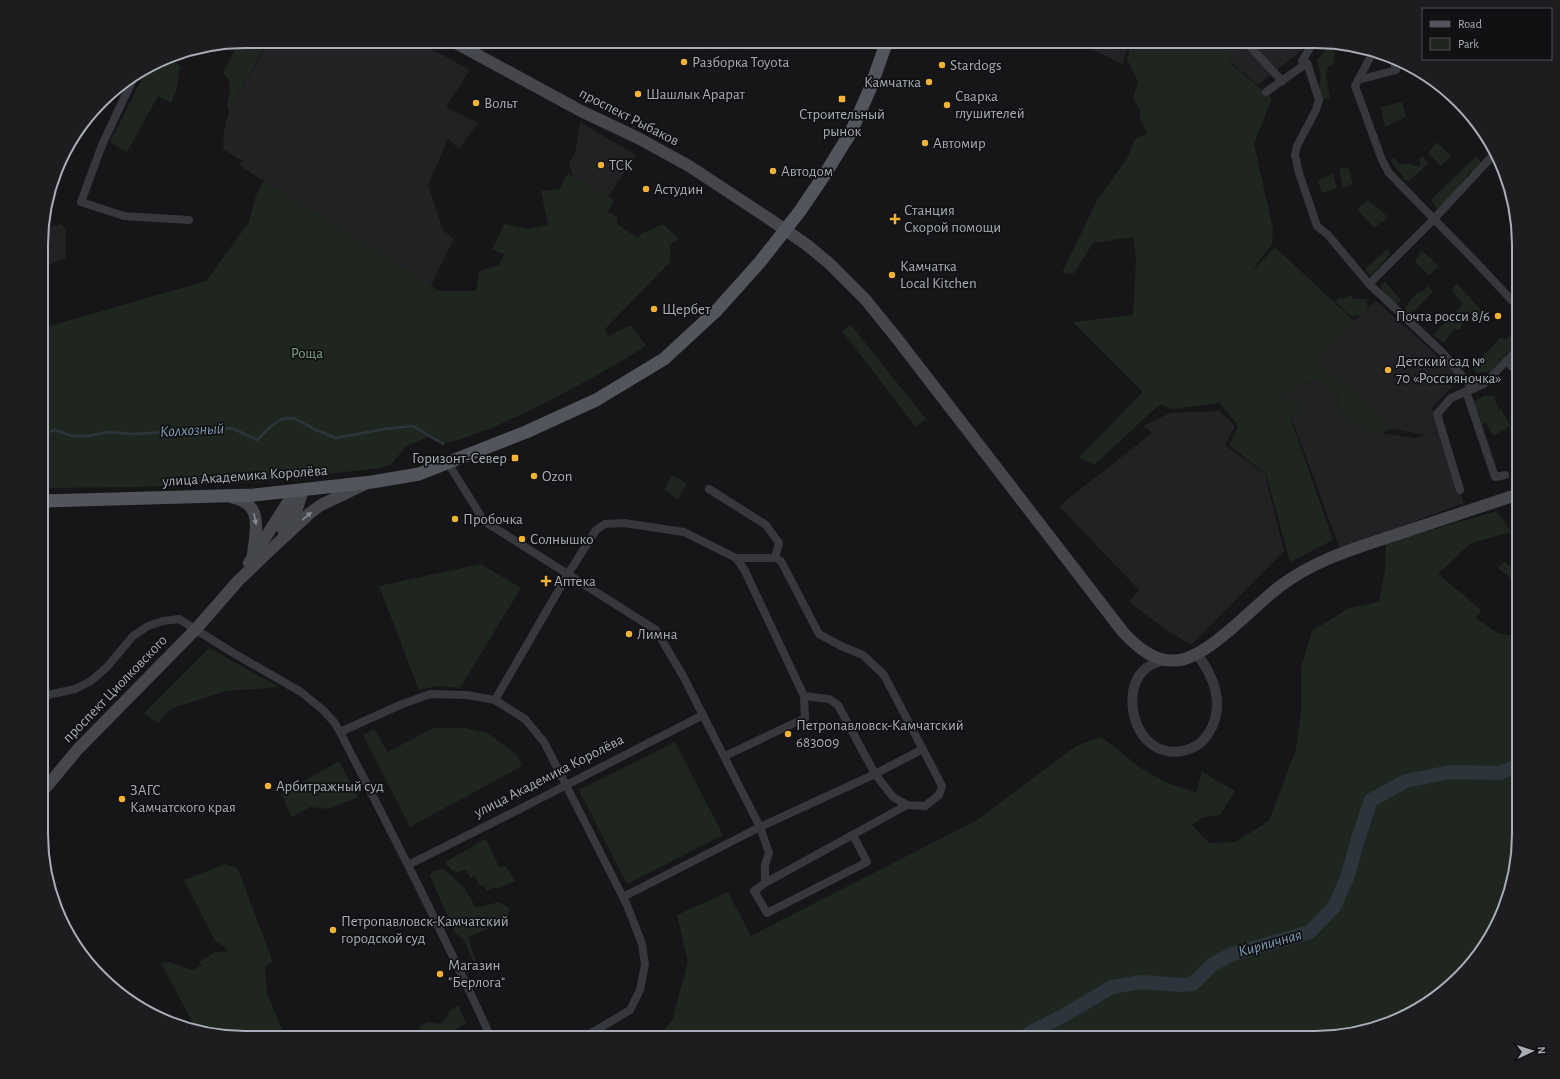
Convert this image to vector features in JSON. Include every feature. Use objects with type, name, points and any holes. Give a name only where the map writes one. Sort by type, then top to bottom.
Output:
[{"type":"main road","name":"проспект Рыбаков","points":[[465,48],[581,111],[638,138],[689,166],[786,230],[830,264],[865,299],[1123,632],[1135,645],[1147,653],[1164,660]]},
{"type":"main road","name":"улица Академика Королёва","points":[[48,501],[228,496],[299,491],[372,482],[419,474],[526,432],[596,400],[664,358],[716,310],[760,262],[786,230],[825,174],[851,132],[870,90],[885,48]]},
{"type":"main road","name":"проспект Циолковского","points":[[48,785],[78,749],[196,629],[238,581],[266,554],[310,513],[321,505],[372,482]]},
{"type":"main road","name":"проспект Циолковского","points":[[266,554],[296,512],[299,491]]},
{"type":"main road","name":"проспект Циолковского","points":[[238,581],[299,491]]},
{"type":"main road","points":[[228,496],[240,498],[249,504],[253,510],[257,526],[253,558]]},
{"type":"main road","points":[[1164,660],[1180,660],[1204,650],[1280,586],[1313,565],[1354,548],[1512,496]]},
{"type":"street","points":[[1251,48],[1282,81]]},
{"type":"street","points":[[1310,48],[1302,60],[1307,63],[1320,100],[1297,146],[1295,155],[1299,173],[1317,226],[1328,235],[1369,284],[1442,352],[1470,390],[1495,477],[1505,475]]},
{"type":"street","points":[[1371,56],[1355,86],[1385,167],[1389,173],[1512,301]]},
{"type":"street","points":[[1266,92],[1307,63]]},
{"type":"street","points":[[1358,80],[1396,70],[1395,65]]},
{"type":"street","points":[[130,85],[102,145],[80,202],[124,216],[189,220]]},
{"type":"street","points":[[1369,284],[1491,157]]},
{"type":"street","points":[[1460,490],[1437,414],[1451,398],[1484,384],[1512,355]]},
{"type":"street","points":[[1506,361],[1512,367]]},
{"type":"street","points":[[448,463],[484,520],[656,630],[683,676],[760,826],[769,853],[765,865],[765,883]]},
{"type":"street","points":[[709,489],[766,525],[779,543],[775,558]]},
{"type":"street","points":[[495,700],[568,574],[596,530],[605,524],[624,523],[684,532],[736,558],[775,558],[781,561],[819,634],[841,646],[863,655],[884,675],[942,786],[939,795],[925,806],[907,805],[893,797],[875,774],[838,705],[829,699],[804,696]]},
{"type":"street","points":[[725,756],[805,718],[804,696],[745,571],[736,558]]},
{"type":"street","name":"проспект Циолковского","points":[[48,695],[74,689],[91,682],[107,667],[132,636],[148,626],[163,620],[179,619],[196,629]]},
{"type":"street","points":[[196,629],[230,651],[301,692],[323,710],[334,722],[408,865],[466,982],[488,1031]]},
{"type":"street","points":[[1164,660],[1152,664],[1139,674],[1133,691],[1133,712],[1136,724],[1142,735],[1149,742],[1164,750],[1179,752],[1196,746],[1203,741],[1211,730],[1218,710],[1213,680],[1207,666],[1197,654]]},
{"type":"street","points":[[340,732],[400,705],[430,694],[467,695],[495,700],[525,719],[544,742],[623,897],[642,944],[645,964],[640,990],[630,1010],[595,1031]]},
{"type":"street","name":"улица Академика Королёва","points":[[408,865],[703,715]]},
{"type":"street","points":[[623,897],[760,826],[875,774],[923,749]]},
{"type":"street","points":[[854,835],[867,862],[767,913],[754,891],[765,883],[907,805]]},
{"type":"shaded area","points":[[265,48],[430,48],[470,70],[446,107],[478,123],[459,149],[448,139],[428,185],[443,230],[454,239],[429,289],[239,165],[242,161],[223,149],[224,132],[229,110]]},
{"type":"shaded area","points":[[1089,48],[1128,48],[1122,64]]},
{"type":"shaded area","points":[[1230,48],[1305,48],[1258,85],[1229,61]]},
{"type":"shaded area","points":[[580,122],[636,155],[608,197],[573,177],[569,163],[575,153]]},
{"type":"shaded area","points":[[62,224],[66,230],[66,258],[48,265],[49,227]]},
{"type":"shaded area","name":"Детский сад № 70 «Россияночка»","points":[[1376,301],[1461,377],[1432,408],[1439,431],[1425,435],[1387,428],[1315,363],[1354,321]]},
{"type":"shaded area","points":[[1312,380],[1321,381],[1336,392],[1338,401],[1336,408],[1349,422],[1358,423],[1364,430],[1413,438],[1438,432],[1464,503],[1340,549],[1283,395]]},
{"type":"shaded area","points":[[1219,411],[1235,426],[1225,445],[1265,474],[1284,551],[1191,645],[1162,627],[1129,602],[1139,590],[1059,506],[1152,433],[1143,426],[1170,413]]},
{"type":"green space","points":[[236,48],[264,48],[229,110],[227,106],[230,93],[230,84],[229,80],[223,73]]},
{"type":"green space","points":[[1130,48],[1230,48],[1229,62],[1272,98],[1254,144],[1273,229],[1272,244],[1250,273],[1275,247],[1354,321],[1317,362],[1376,411],[1391,429],[1380,434],[1364,430],[1358,423],[1349,422],[1336,408],[1338,401],[1336,392],[1333,393],[1318,381],[1312,380],[1283,395],[1285,402],[1299,399],[1304,410],[1291,419],[1333,540],[1290,562],[1266,474],[1229,445],[1238,426],[1220,403],[1172,409],[1160,404],[1094,465],[1079,457],[1143,392],[1073,322],[1133,315],[1136,259],[1133,237],[1093,243],[1073,274],[1062,273],[1097,200],[1128,157],[1134,140],[1147,133],[1140,120],[1140,110],[1133,98],[1138,82],[1127,59]]},
{"type":"green space","points":[[1326,48],[1333,49],[1335,55],[1333,59],[1335,63],[1328,67],[1326,75],[1330,98],[1323,100],[1318,90],[1321,77],[1317,60],[1327,49]]},
{"type":"green space","points":[[172,62],[176,63],[180,67],[176,91],[171,103],[158,96],[127,152],[111,143],[111,140],[144,75]]},
{"type":"green space","points":[[1402,102],[1406,117],[1385,127],[1381,107]]},
{"type":"green space","points":[[1437,142],[1451,156],[1441,166],[1428,153]]},
{"type":"green space","points":[[1423,156],[1428,164],[1409,181],[1402,179],[1404,177],[1393,165],[1391,160],[1395,158],[1398,164],[1412,164],[1414,166],[1420,166],[1419,159]]},
{"type":"green space","points":[[1476,156],[1483,164],[1469,173],[1446,203],[1437,209],[1431,200]]},
{"type":"green space","points":[[1348,167],[1353,184],[1343,188],[1339,169]]},
{"type":"green space","name":"Роща","points":[[568,174],[614,200],[608,212],[617,217],[617,224],[638,238],[643,233],[663,224],[679,239],[670,244],[670,262],[605,329],[608,336],[631,325],[646,346],[620,362],[539,406],[504,423],[443,444],[428,437],[406,446],[391,465],[380,468],[259,482],[139,487],[48,488],[48,327],[206,281],[249,222],[256,195],[264,181],[343,229],[439,291],[476,291],[479,271],[499,265],[504,254],[492,250],[504,224],[527,229],[548,225],[541,191],[559,189]]},
{"type":"green space","points":[[1333,174],[1337,188],[1322,193],[1318,180]]},
{"type":"green space","points":[[1368,200],[1388,217],[1374,228],[1357,209]]},
{"type":"green space","points":[[1387,249],[1391,254],[1370,276],[1365,269]]},
{"type":"green space","points":[[1421,250],[1439,266],[1429,275],[1415,262]]},
{"type":"green space","points":[[1385,282],[1401,300],[1398,304],[1389,299],[1383,291],[1381,285]]},
{"type":"green space","points":[[1457,284],[1482,311],[1477,318],[1473,318],[1471,314],[1466,315],[1460,330],[1454,329],[1444,343],[1433,335],[1463,304],[1451,290]]},
{"type":"green space","points":[[1428,286],[1433,292],[1415,310],[1406,314],[1403,311],[1410,300]]},
{"type":"green space","points":[[1351,295],[1354,299],[1368,300],[1366,303],[1368,306],[1362,315],[1350,316],[1335,301],[1339,298],[1344,299]]},
{"type":"green space","points":[[851,325],[926,419],[916,427],[842,331]]},
{"type":"green space","points":[[1512,334],[1512,347],[1490,372],[1476,373],[1472,368],[1501,337],[1506,340]]},
{"type":"green space","points":[[1486,395],[1487,397],[1493,395],[1499,409],[1497,411],[1501,409],[1510,426],[1493,436],[1486,422],[1479,426],[1472,402]]},
{"type":"green space","points":[[672,475],[687,483],[678,499],[664,490]]},
{"type":"green space","points":[[1497,511],[1511,532],[1471,543],[1438,574],[1481,610],[1476,618],[1499,634],[1512,635],[1512,847],[1502,898],[1486,933],[1463,964],[1445,982],[1425,998],[1402,1011],[1379,1021],[1328,1031],[663,1031],[672,1021],[688,962],[677,915],[728,892],[751,936],[977,820],[1076,746],[1100,737],[1147,772],[1171,784],[1196,792],[1202,771],[1235,791],[1220,815],[1203,817],[1192,825],[1209,843],[1235,842],[1269,821],[1296,749],[1301,713],[1301,668],[1312,631],[1349,608],[1379,602],[1385,570],[1386,543]]},
{"type":"green space","points":[[1504,562],[1512,568],[1512,579],[1498,568]]},
{"type":"green space","points":[[481,564],[521,588],[460,688],[437,686],[419,690],[379,586]]},
{"type":"green space","points":[[209,648],[279,687],[226,691],[173,708],[167,712],[158,723],[144,713]]},
{"type":"green space","points":[[433,728],[465,728],[487,733],[516,754],[522,766],[410,827],[363,735],[374,729],[388,752]]},
{"type":"green space","points":[[675,742],[723,835],[627,884],[579,790]]},
{"type":"green space","points":[[339,761],[358,797],[329,809],[310,807],[292,817],[281,794]]},
{"type":"green space","points":[[486,839],[499,867],[506,866],[515,881],[498,889],[494,887],[487,891],[483,885],[480,886],[475,876],[470,878],[466,869],[458,872],[451,870],[445,862]]},
{"type":"green space","points":[[225,864],[238,869],[273,962],[265,966],[267,993],[283,1031],[232,1031],[193,1024],[161,963],[169,962],[192,970],[202,965],[199,962],[215,952],[226,952],[228,949],[215,941],[184,880]]},
{"type":"green space","points":[[443,868],[465,889],[476,908],[499,902],[509,908],[508,919],[468,937],[477,965],[476,967],[463,939],[455,933],[430,876],[433,871]]},
{"type":"green space","points":[[458,1005],[466,1023],[454,1031],[420,1031],[420,1026],[428,1022],[440,1024],[448,1016],[449,1011]]},
{"type":"waterway","name":"Колхозный","points":[[48,432],[55,430],[72,436],[89,436],[107,432],[133,434],[232,428],[257,440],[270,427],[282,419],[294,418],[316,430],[336,438],[385,429],[413,426],[443,444]]},
{"type":"waterway","name":"Кирпичная","points":[[1033,1031],[1061,1017],[1112,987],[1141,982],[1182,985],[1193,984],[1212,965],[1232,954],[1310,932],[1334,907],[1347,878],[1371,800],[1406,781],[1450,772],[1500,773],[1512,768]]},
{"type":"place","name":"Разборка Toyota","points":[[684,62]]},
{"type":"place","name":"Stardogs","points":[[942,65]]},
{"type":"place","name":"Камчатка","points":[[929,82]]},
{"type":"place","name":"Шашлык Арарат","points":[[638,94]]},
{"type":"place","name":"Строительный рынок","points":[[842,99]]},
{"type":"place","name":"Вольт","points":[[476,103]]},
{"type":"place","name":"Сварка глушителей","points":[[947,105]]},
{"type":"place","name":"Автомир","points":[[925,143]]},
{"type":"place","name":"ТСК","points":[[601,165]]},
{"type":"place","name":"Автодом","points":[[773,171]]},
{"type":"place","name":"Астудин","points":[[646,189]]},
{"type":"place","name":"Станция Скорой помощи","points":[[895,219]]},
{"type":"place","name":"Камчатка Local Kitchen","points":[[892,275]]},
{"type":"place","name":"Щербет","points":[[654,309]]},
{"type":"place","name":"Почта росси 8/6","points":[[1498,316]]},
{"type":"place","name":"Детский сад № 70 «Россияночка»","points":[[1388,370]]},
{"type":"place","name":"Горизонт-Север","points":[[515,458]]},
{"type":"place","name":"Ozon","points":[[534,476]]},
{"type":"place","name":"Пробочка","points":[[455,519]]},
{"type":"place","name":"Солнышко","points":[[522,539]]},
{"type":"place","name":"Аптека","points":[[546,581]]},
{"type":"place","name":"Лимна","points":[[629,634]]},
{"type":"place","name":"Петропавловск-Камчатский 683009","points":[[788,734]]},
{"type":"place","name":"Арбитражный суд","points":[[268,786]]},
{"type":"place","name":"ЗАГС Камчатского края","points":[[122,799]]},
{"type":"place","name":"Петропавловск-Камчатский городской суд","points":[[333,930]]},
{"type":"place","name":"Магазин \"Берлога\"","points":[[440,974]]}]
